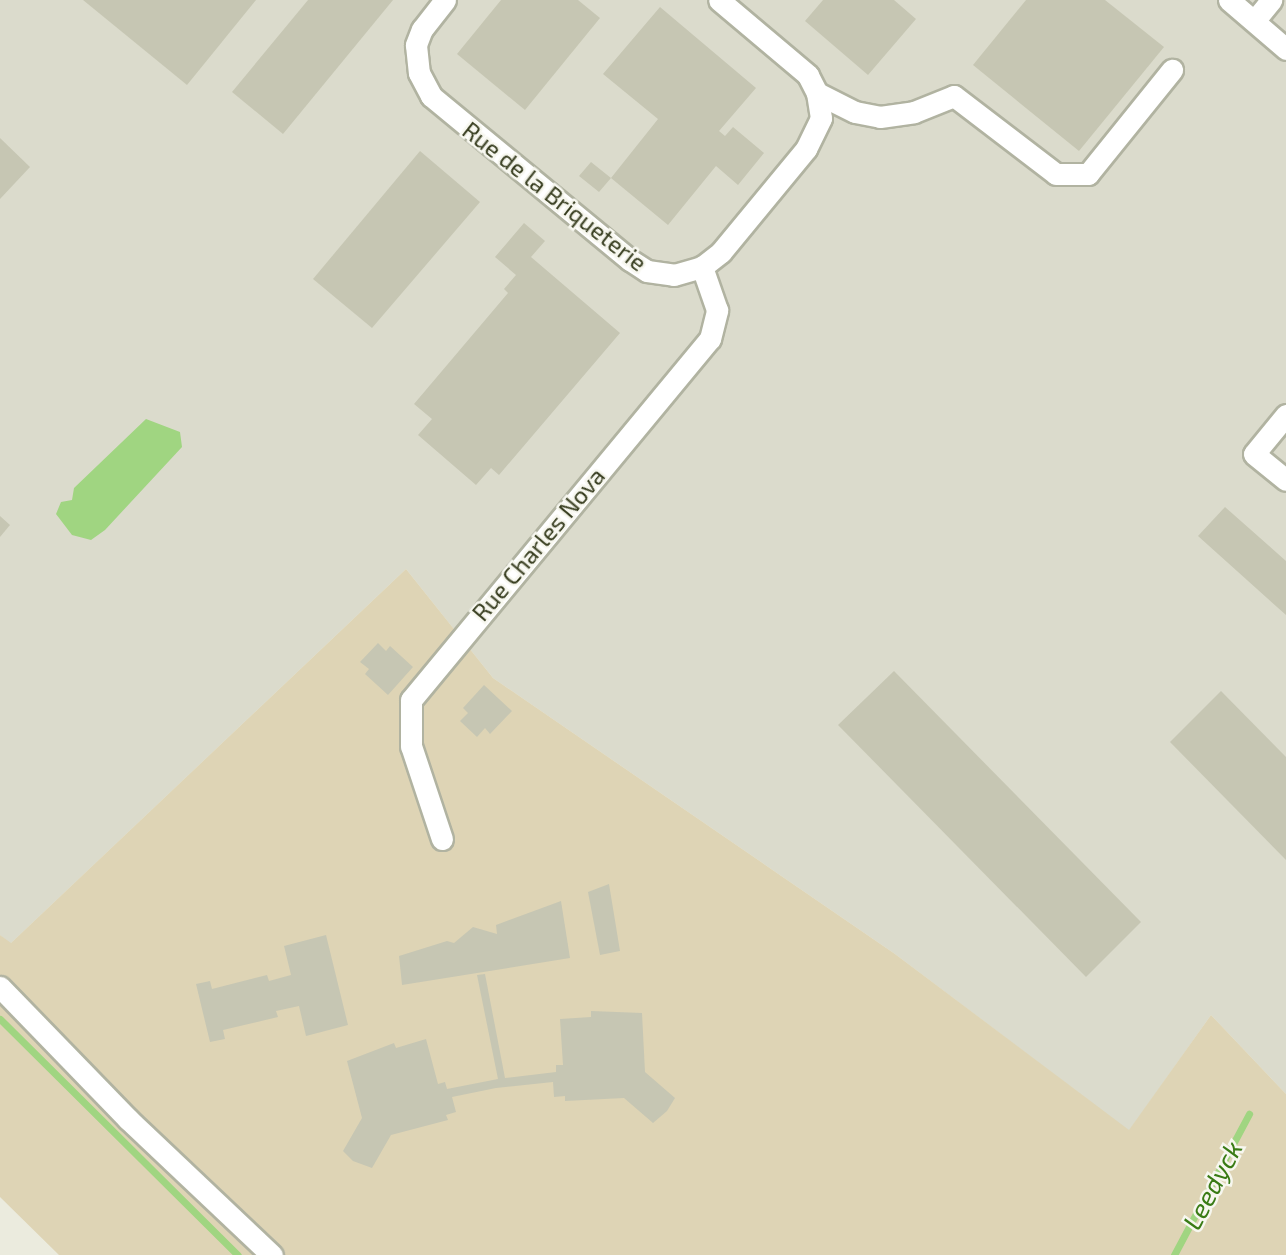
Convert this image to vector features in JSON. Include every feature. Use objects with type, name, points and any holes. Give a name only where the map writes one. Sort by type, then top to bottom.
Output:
[{"type":"street","name":"Rue de la Briqueterie","points":[[445,0],[422,29],[415,55],[421,80],[438,103],[639,266],[674,275],[702,267]]},
{"type":"street","points":[[702,267],[728,244],[811,141],[821,118],[817,93],[802,68],[719,0]]},
{"type":"street","points":[[1229,0],[1286,42]]},
{"type":"street","points":[[1255,20],[1271,0]]},
{"type":"street","points":[[1255,20],[1286,49]]},
{"type":"street","points":[[817,93],[871,116],[902,115],[954,96],[1056,174],[1088,174],[1172,69]]},
{"type":"street","name":"Rue Charles Nova","points":[[442,839],[411,746],[411,700],[710,339],[717,310],[702,267]]},
{"type":"street","points":[[1286,415],[1254,454],[1286,480]]},
{"type":"street","points":[[0,987],[128,1119],[272,1255]]},
{"type":"shaded area","points":[[0,0],[1286,0],[1286,1094],[1211,1015],[1129,1131],[895,954],[493,678],[406,569],[10,944],[0,935]]},
{"type":"shaded area","points":[[146,419],[180,432],[182,447],[105,530],[91,540],[72,535],[56,514],[61,502],[72,500],[74,488]]},
{"type":"shaded area","points":[[406,569],[493,678],[895,954],[1129,1130],[1211,1015],[1286,1094],[1286,1255],[59,1255],[0,1197],[0,935],[11,943]]},
{"type":"building","points":[[83,0],[256,0],[187,85]]},
{"type":"building","points":[[308,0],[393,0],[283,134],[232,92]]},
{"type":"building","points":[[501,0],[578,0],[600,18],[525,110],[457,54]]},
{"type":"building","points":[[823,0],[894,0],[916,19],[868,75],[805,21]]},
{"type":"building","points":[[1026,0],[1105,0],[1164,47],[1079,151],[973,65]]},
{"type":"building","points":[[660,7],[756,88],[719,131],[725,136],[733,127],[764,153],[738,185],[716,166],[668,225],[611,178],[658,119],[603,74]]},
{"type":"building","points":[[0,138],[30,167],[0,199]]},
{"type":"building","points":[[420,151],[480,202],[372,328],[313,279]]},
{"type":"building","points":[[591,162],[611,178],[599,192],[579,176]]},
{"type":"building","points":[[524,223],[545,241],[531,257],[620,333],[499,475],[491,468],[476,485],[418,435],[432,419],[414,404],[508,293],[504,289],[516,275],[495,257]]},
{"type":"building","points":[[1225,507],[1286,561],[1286,615],[1198,536]]},
{"type":"building","points":[[0,516],[10,525],[0,537]]},
{"type":"building","points":[[378,643],[386,651],[390,646],[413,667],[388,695],[365,674],[369,669],[360,662]]},
{"type":"building","points":[[894,671],[1141,922],[1086,977],[838,725]]},
{"type":"building","points":[[484,685],[512,711],[490,734],[485,728],[477,737],[460,721],[468,713],[463,708]]},
{"type":"building","points":[[1221,691],[1286,757],[1286,860],[1170,742]]},
{"type":"building","points":[[609,884],[620,951],[600,955],[588,892]]},
{"type":"building","points":[[561,901],[570,958],[402,985],[399,956],[447,941],[454,943],[473,927],[497,934],[496,925]]},
{"type":"building","points":[[326,935],[348,1025],[306,1036],[299,1006],[276,1011],[278,1017],[223,1030],[225,1039],[210,1042],[196,984],[210,981],[212,989],[267,975],[269,981],[291,975],[284,946]]},
{"type":"building","points":[[485,974],[505,1078],[556,1072],[556,1065],[563,1065],[560,1019],[591,1017],[591,1011],[642,1013],[645,1072],[675,1098],[667,1111],[653,1123],[624,1098],[565,1101],[565,1096],[554,1097],[553,1082],[496,1088],[452,1097],[456,1112],[446,1115],[448,1120],[391,1135],[372,1168],[353,1161],[343,1151],[362,1118],[347,1061],[394,1043],[396,1048],[426,1039],[438,1084],[445,1082],[447,1089],[498,1079],[477,975]]},
{"type":"waterway","points":[[0,1019],[238,1255]]},
{"type":"waterway","name":"Leedyck","points":[[1174,1255],[1249,1114]]}]
